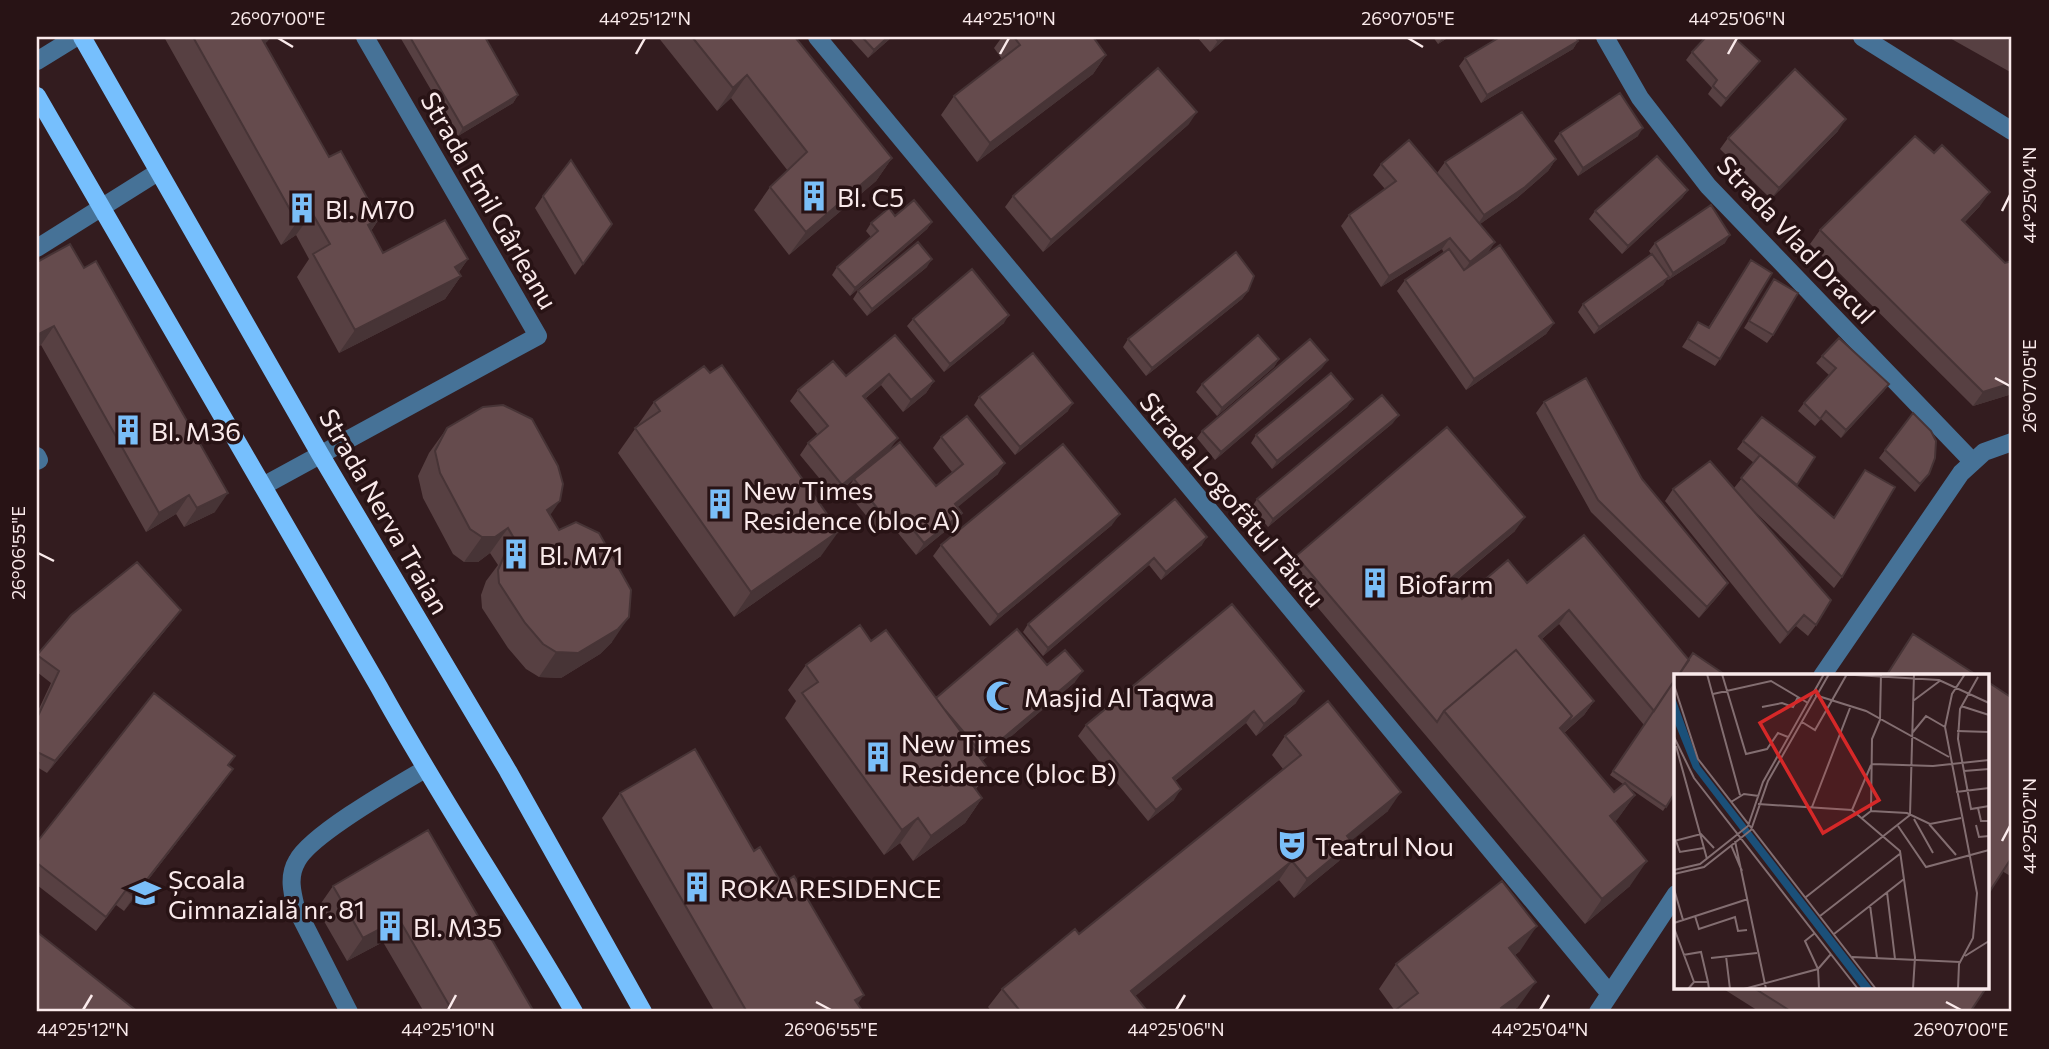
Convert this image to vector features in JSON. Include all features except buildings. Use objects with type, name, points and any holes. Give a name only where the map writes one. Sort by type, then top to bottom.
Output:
[{"type":"main road","name":"Strada Nerva Traian","points":[[82,37],[320,454],[508,771],[643,1012]]},
{"type":"main road","points":[[37,96],[425,769],[534,943],[573,1012]]},
{"type":"street","points":[[37,61],[76,37]]},
{"type":"street","name":"Strada Emil Gârleanu","points":[[263,486],[538,336],[365,37]]},
{"type":"street","name":"Strada Logofătul Tăutu","points":[[817,37],[1609,994]]},
{"type":"street","name":"Strada Vlad Dracul","points":[[1605,37],[1640,98],[1708,186],[1972,461]]},
{"type":"street","points":[[1862,37],[2012,131]]},
{"type":"street","points":[[37,248],[158,172]]},
{"type":"street","points":[[1823,674],[1961,473],[1984,453],[2012,442]]},
{"type":"street","points":[[349,1012],[296,908],[291,891],[291,876],[297,860],[308,846],[425,769]]},
{"type":"street","points":[[1598,1012],[1674,897]]},
{"type":"place","name":"Bl. C5","points":[[814,196]]},
{"type":"place","name":"Bl. M70","points":[[302,208]]},
{"type":"place","name":"Bl. M36","points":[[128,430]]},
{"type":"place","name":"New Times Residence (bloc A)","points":[[720,504]]},
{"type":"place","name":"Bl. M71","points":[[516,554]]},
{"type":"place","name":"Biofarm","points":[[1375,583]]},
{"type":"place","name":"Masjid Al Taqwa","points":[[1001,696]]},
{"type":"place","name":"New Times Residence (bloc B)","points":[[878,757]]},
{"type":"place","name":"Teatrul Nou","points":[[1292,845]]},
{"type":"place","name":"ROKA RESIDENCE","points":[[697,887]]},
{"type":"place","name":"Școala Gimnazială nr. 81","points":[[145,893]]},
{"type":"place","name":"Bl. M35","points":[[390,926]]}]
